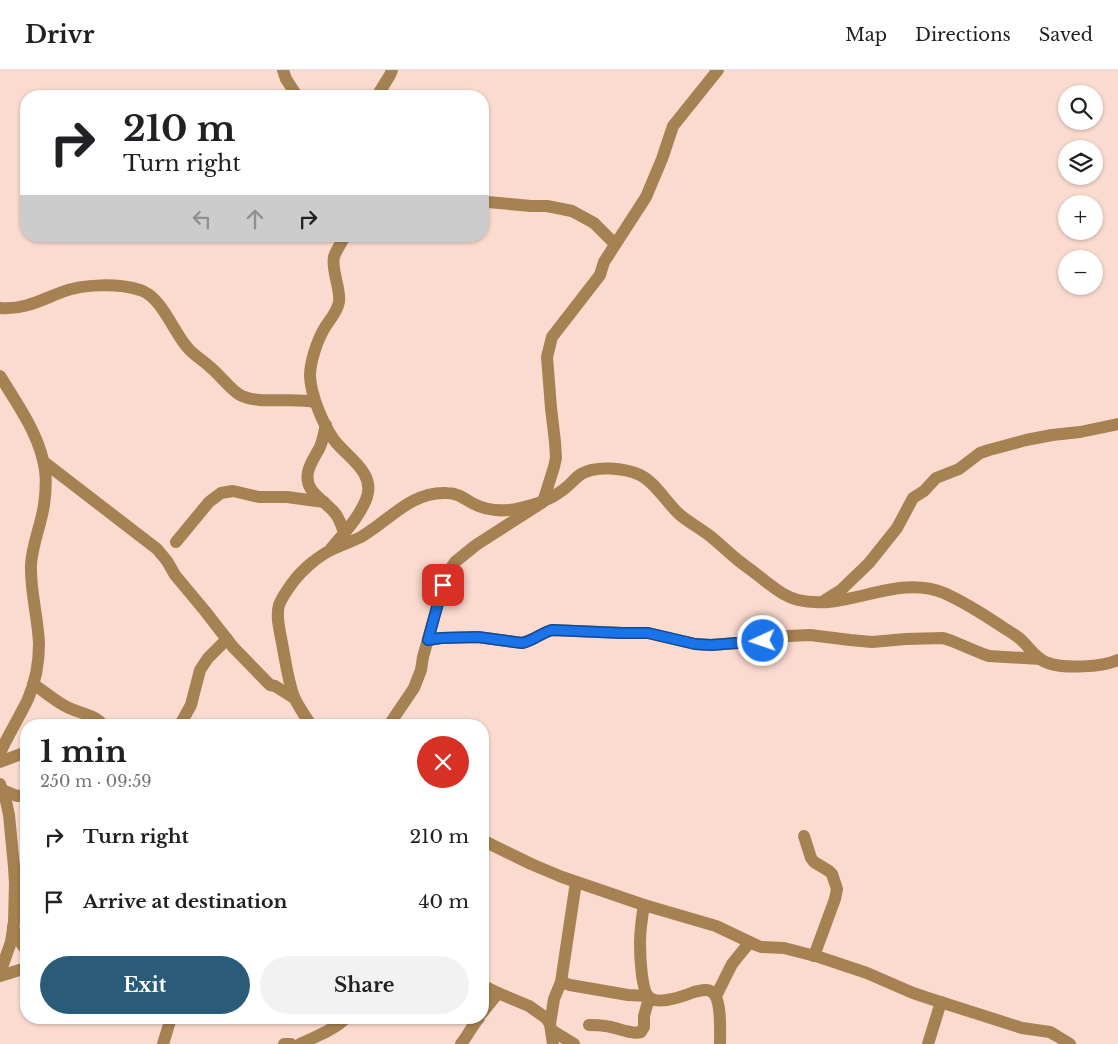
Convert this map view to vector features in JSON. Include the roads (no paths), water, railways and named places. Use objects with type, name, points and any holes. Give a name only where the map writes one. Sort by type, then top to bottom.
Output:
[{"type":"street","points":[[284,70],[286,79],[293,90]]},
{"type":"street","points":[[381,90],[392,70]]},
{"type":"street","points":[[543,502],[556,458],[547,357],[552,337],[600,275],[604,262],[646,197],[673,126],[718,70]]},
{"type":"street","points":[[489,202],[547,206],[572,211],[594,223],[615,244]]},
{"type":"street","points":[[330,550],[357,516],[367,497],[368,490],[368,481],[363,471],[334,440],[326,425],[315,402],[310,376],[312,358],[324,329],[335,313],[339,302],[334,273],[334,257],[342,242]]},
{"type":"street","points":[[0,308],[32,305],[64,291],[94,285],[124,286],[142,290],[148,293],[158,304],[188,349],[238,394],[245,398],[257,400],[315,402]]},
{"type":"street","points":[[0,376],[36,440],[44,462],[45,483],[41,522],[31,565],[39,645],[37,666],[28,699],[0,753]]},
{"type":"street","points":[[821,602],[841,590],[868,563],[898,528],[914,498],[924,491],[936,478],[959,469],[980,453],[989,450],[1026,440],[1118,424]]},
{"type":"street","points":[[326,425],[321,445],[310,464],[308,483],[314,494],[335,512],[344,532]]},
{"type":"street","points":[[44,462],[157,549],[175,575],[227,639],[270,685],[275,686],[294,698]]},
{"type":"street","points":[[393,719],[414,688],[421,670],[434,616],[447,574],[455,562],[476,545],[560,492],[583,473],[597,469],[611,468],[639,474],[650,482],[668,504],[682,517],[708,534],[737,560],[779,592],[796,600],[821,602],[909,587],[923,587],[942,592],[968,605],[1020,639],[1040,659],[1047,663],[1096,666],[1118,660]]},
{"type":"street","points":[[176,542],[209,502],[226,492],[232,491],[259,497],[287,497],[324,502]]},
{"type":"street","points":[[307,719],[294,698],[285,661],[278,618],[279,607],[286,592],[300,572],[330,550],[360,538],[399,509],[429,494],[450,493],[460,495],[487,509],[500,510],[512,510],[543,502]]},
{"type":"street","points":[[428,640],[478,637],[522,643],[552,630],[648,633],[695,644],[711,645],[810,635],[872,642],[943,638],[983,654],[1040,659]]},
{"type":"street","points":[[189,719],[200,670],[208,658],[227,639]]},
{"type":"street","points":[[33,684],[65,707],[95,719]]},
{"type":"street","points":[[184,719],[192,705]]},
{"type":"street","points":[[0,762],[20,754]]},
{"type":"street","points":[[1,787],[17,796],[20,796]]},
{"type":"street","points":[[0,974],[14,927],[14,867],[9,815],[1,787]]},
{"type":"street","points":[[804,836],[811,858],[832,874],[837,889],[814,956]]},
{"type":"street","points":[[489,843],[531,864],[576,882],[716,926],[749,943],[762,947],[784,948],[867,972],[913,993],[1022,1028],[1050,1032],[1070,1044]]},
{"type":"street","points":[[552,1044],[551,1027],[554,999],[561,982],[576,882]]},
{"type":"street","points":[[589,1025],[624,1029],[635,1033],[641,1032],[644,1027],[648,997],[642,972],[640,941],[644,904]]},
{"type":"street","points":[[14,927],[16,936],[20,942]]},
{"type":"street","points":[[720,1044],[716,996],[732,964],[749,943]]},
{"type":"street","points":[[0,974],[20,969]]},
{"type":"street","points":[[561,982],[648,997],[656,1001],[680,997],[706,989],[716,996]]},
{"type":"street","points":[[489,989],[536,1011],[549,1021],[551,1027],[574,1044]]},
{"type":"street","points":[[489,1005],[498,994]]},
{"type":"street","points":[[928,1044],[941,1002]]},
{"type":"street","points":[[163,1044],[169,1024]]},
{"type":"street","points":[[300,1044],[338,1024]]},
{"type":"street","points":[[461,1044],[474,1024]]},
{"type":"street","points":[[284,1044],[291,1044]]}]
